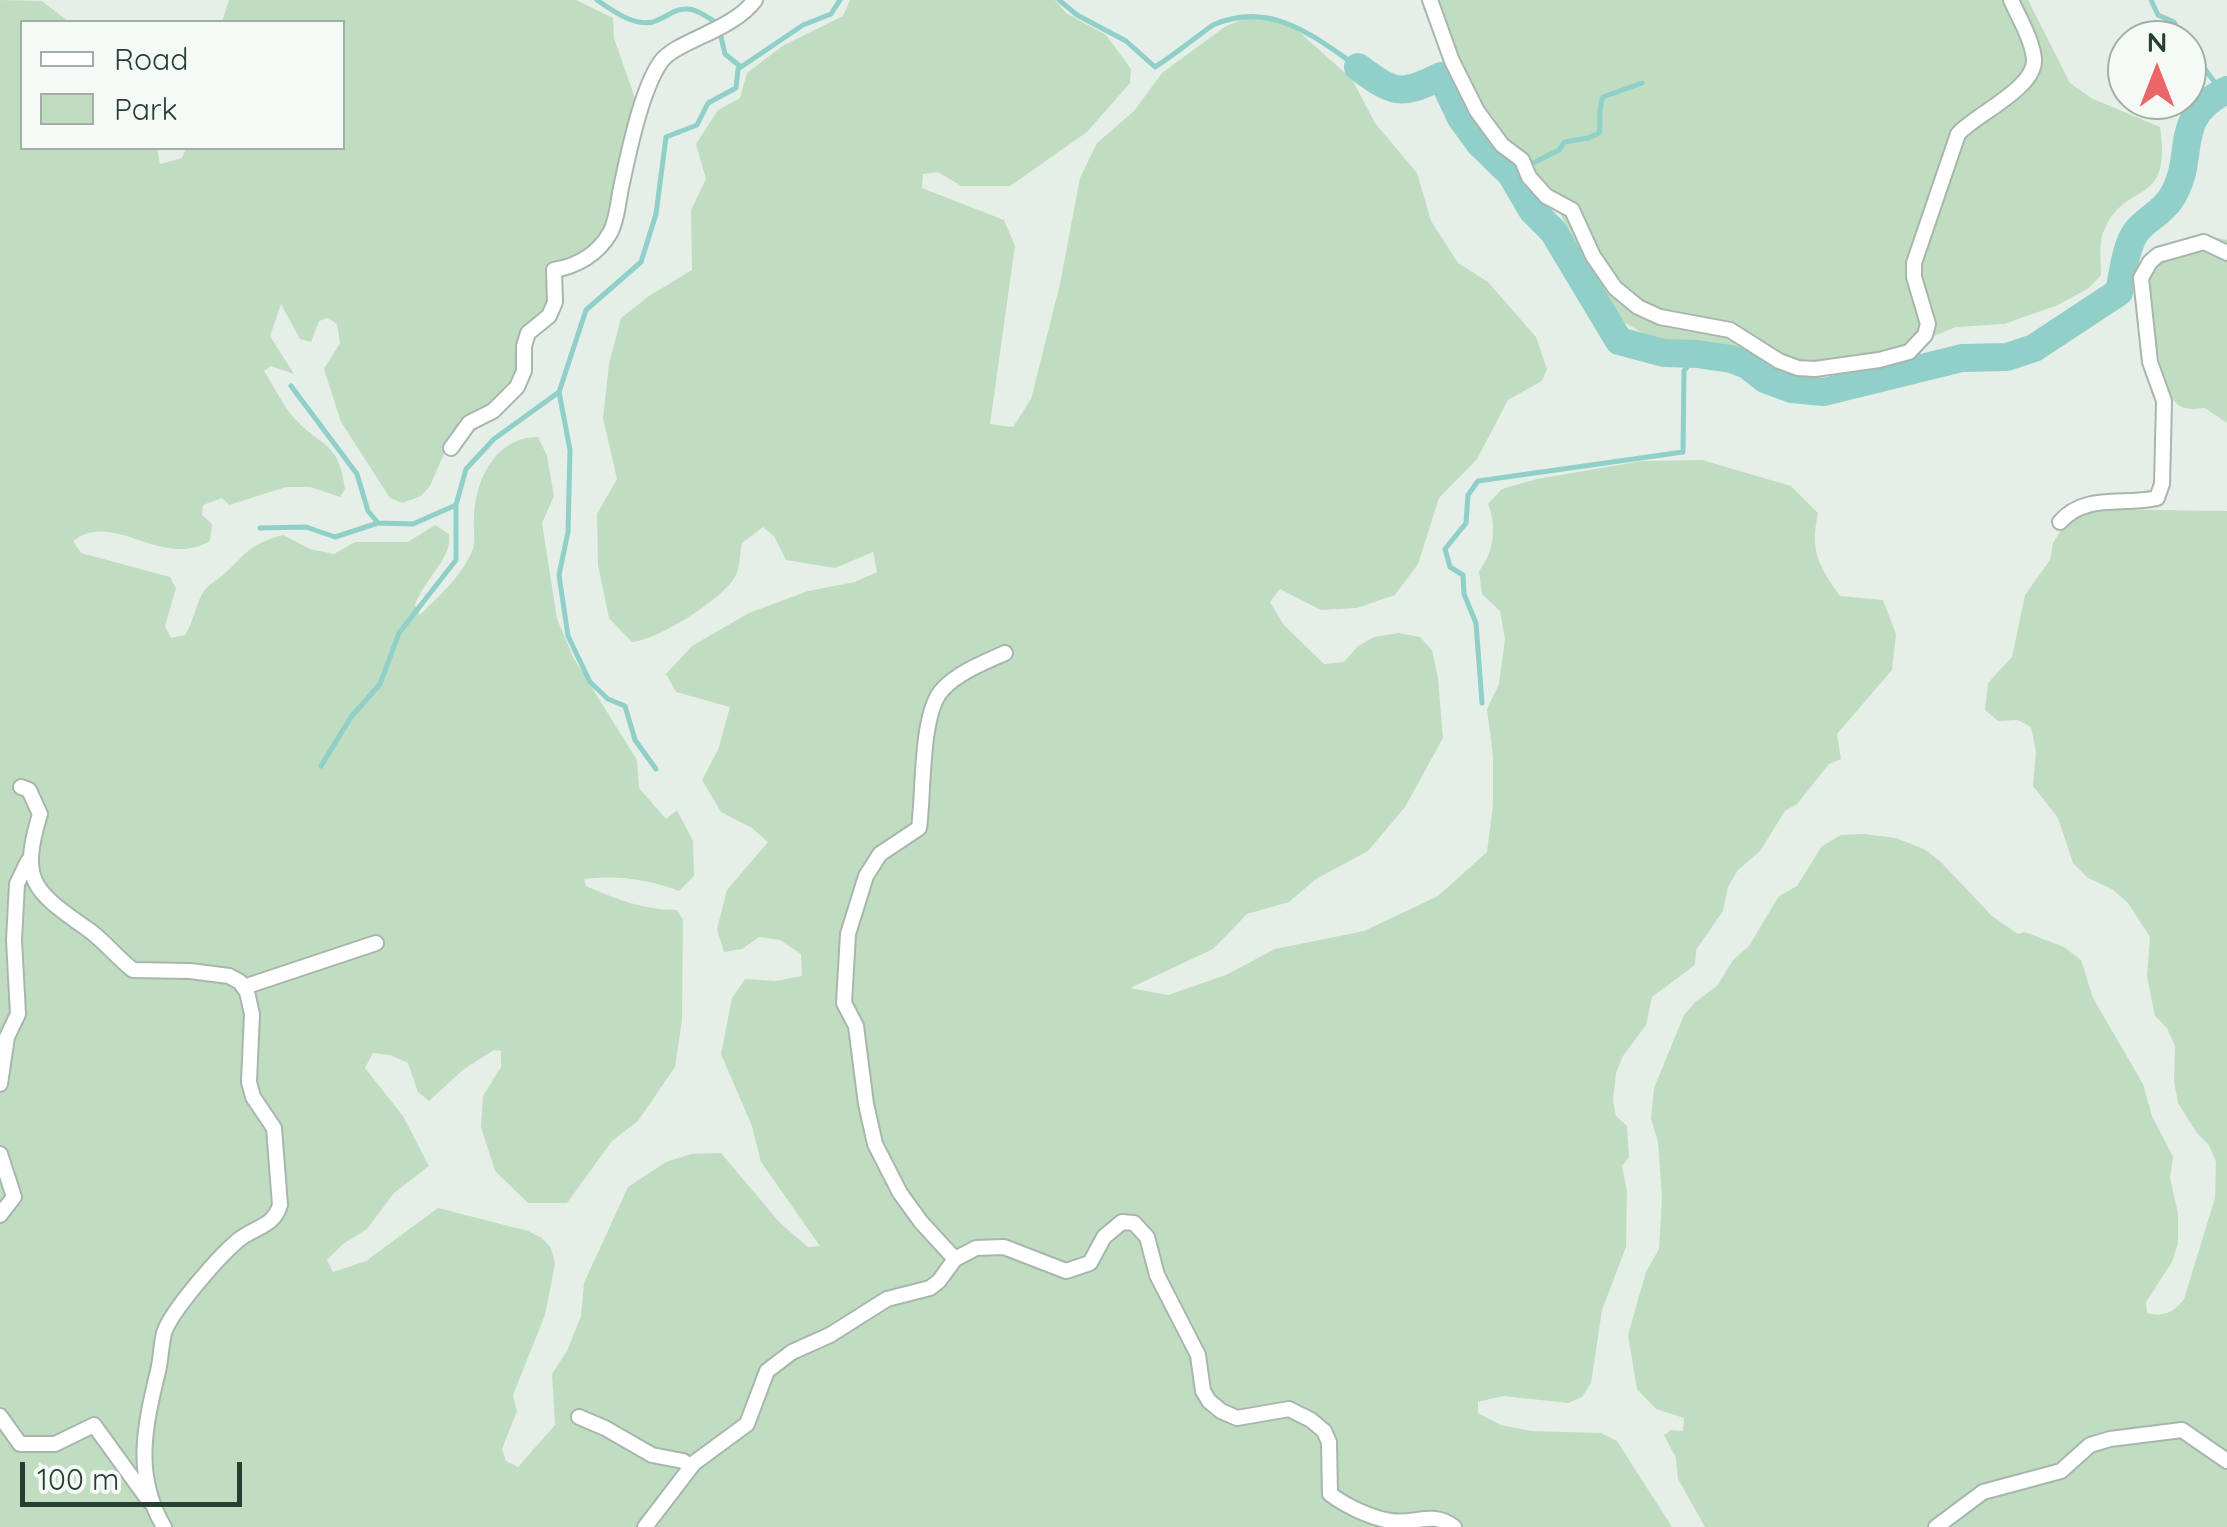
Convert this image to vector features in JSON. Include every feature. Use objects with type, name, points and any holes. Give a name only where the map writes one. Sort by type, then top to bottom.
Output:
[{"type":"street","points":[[451,448],[470,424],[493,410],[516,386],[524,371],[528,333],[549,316],[555,302],[554,270],[574,267],[611,232],[632,137],[660,61],[723,27],[747,11],[755,0]]},
{"type":"street","points":[[1430,0],[1439,32],[1476,111],[1502,145],[1522,160],[1529,177],[1546,196],[1572,210],[1583,238],[1615,288],[1638,308],[1660,317],[1730,330],[1779,361],[1815,369],[1909,352],[1925,335],[1928,324],[1914,276],[1914,262],[1958,134],[1971,120],[2013,93],[2033,70],[2032,53],[2012,0]]},
{"type":"street","points":[[2060,522],[2082,504],[2157,498],[2162,484],[2164,402],[2150,362],[2141,278],[2158,255],[2204,242],[2227,253]]},
{"type":"street","points":[[955,1258],[921,1222],[900,1192],[876,1144],[866,1104],[856,1026],[844,1004],[848,934],[866,876],[880,854],[918,828],[924,794],[926,726],[941,690],[972,668],[1005,653]]},
{"type":"street","points":[[21,787],[29,790],[40,814],[30,874],[49,901],[90,930],[132,970],[209,972],[229,976],[244,987],[252,1014],[248,1082],[274,1128],[280,1205],[277,1216],[270,1224],[235,1242],[164,1334],[145,1428],[152,1506]]},
{"type":"street","points":[[0,1084],[6,1037],[18,1014],[14,940],[17,884],[30,858]]},
{"type":"street","points":[[244,987],[376,943]]},
{"type":"street","points":[[0,1154],[14,1197],[0,1215]]},
{"type":"street","points":[[644,1527],[690,1467],[747,1424],[760,1382],[777,1361],[845,1327],[874,1305],[930,1288],[939,1282],[955,1258],[976,1248],[1004,1248],[1026,1254],[1054,1270],[1066,1271],[1090,1263],[1111,1228],[1122,1222],[1134,1223],[1147,1236],[1157,1275],[1193,1344],[1208,1400],[1237,1418],[1289,1408],[1298,1412],[1324,1431],[1329,1442],[1330,1494],[1391,1521],[1435,1516],[1454,1527]]},
{"type":"street","points":[[0,1416],[20,1444],[56,1444],[94,1425],[164,1527]]},
{"type":"street","points":[[578,1417],[606,1428],[652,1456],[683,1461],[690,1467]]},
{"type":"street","points":[[1936,1527],[1983,1492],[2062,1471],[2090,1444],[2110,1439],[2182,1430],[2227,1461]]},
{"type":"green space","points":[[0,0],[42,1],[66,20],[20,20],[20,150],[157,150],[160,164],[182,158],[185,150],[345,150],[345,20],[223,20],[229,0],[576,0],[613,18],[614,38],[637,104],[603,231],[550,292],[513,383],[501,398],[452,435],[430,486],[421,496],[402,503],[390,498],[341,422],[324,369],[340,343],[337,324],[328,318],[319,321],[311,342],[300,339],[281,304],[270,336],[294,374],[271,366],[264,371],[295,419],[334,453],[345,489],[340,497],[310,487],[286,487],[229,505],[222,498],[203,505],[202,515],[212,524],[210,541],[192,548],[174,549],[105,532],[89,533],[73,541],[81,553],[170,577],[176,588],[165,626],[171,638],[185,635],[206,589],[262,542],[283,535],[310,549],[334,554],[355,542],[408,542],[435,525],[449,534],[449,543],[415,605],[420,615],[469,559],[474,545],[478,490],[490,464],[510,444],[538,437],[547,456],[554,496],[542,523],[557,619],[574,659],[637,760],[639,788],[666,819],[677,810],[693,841],[694,876],[679,891],[632,879],[584,879],[586,886],[619,899],[677,910],[683,920],[682,1020],[675,1067],[638,1121],[612,1141],[567,1203],[528,1203],[495,1171],[481,1127],[483,1096],[501,1067],[501,1051],[494,1050],[464,1069],[429,1101],[418,1092],[408,1063],[373,1053],[365,1068],[403,1116],[429,1166],[394,1193],[367,1229],[327,1260],[333,1272],[366,1261],[438,1208],[542,1238],[551,1248],[555,1264],[545,1315],[513,1395],[517,1411],[502,1449],[506,1461],[518,1467],[555,1425],[552,1374],[567,1351],[581,1316],[584,1283],[628,1187],[666,1162],[691,1154],[721,1153],[781,1224],[808,1247],[820,1246],[761,1162],[752,1126],[721,1054],[732,998],[745,979],[776,981],[802,976],[801,954],[780,940],[759,937],[742,949],[724,952],[717,929],[727,890],[768,842],[752,828],[721,812],[702,780],[718,750],[730,707],[676,692],[666,674],[692,646],[749,613],[877,572],[873,552],[835,568],[786,560],[774,536],[763,527],[742,543],[736,575],[719,595],[673,626],[632,642],[609,618],[598,565],[597,514],[617,479],[603,418],[609,364],[621,318],[692,270],[691,210],[706,179],[696,144],[718,110],[740,98],[747,73],[784,45],[843,16],[850,0],[1055,0],[1066,13],[1106,35],[1131,69],[1130,83],[1087,132],[1010,186],[961,186],[938,172],[923,174],[922,188],[1004,220],[1015,246],[990,424],[1013,427],[1031,399],[1060,284],[1080,178],[1097,143],[1134,111],[1162,73],[1226,26],[1249,17],[1289,23],[1352,79],[1375,123],[1417,173],[1431,221],[1458,263],[1488,282],[1536,337],[1547,369],[1542,381],[1508,400],[1477,459],[1439,498],[1418,564],[1395,595],[1357,608],[1321,610],[1280,589],[1270,602],[1283,624],[1324,664],[1344,662],[1358,646],[1374,637],[1399,633],[1420,637],[1432,650],[1443,738],[1405,807],[1368,851],[1316,879],[1289,902],[1247,914],[1213,949],[1130,988],[1168,995],[1226,975],[1275,949],[1364,931],[1438,896],[1487,852],[1493,805],[1493,756],[1487,709],[1499,684],[1505,639],[1500,611],[1482,594],[1479,571],[1492,539],[1488,504],[1502,489],[1642,461],[1702,460],[1791,486],[1818,513],[1818,557],[1840,596],[1883,600],[1896,634],[1892,670],[1837,734],[1841,759],[1829,764],[1797,804],[1785,811],[1760,851],[1738,870],[1728,887],[1723,911],[1696,950],[1695,965],[1652,997],[1646,1025],[1623,1056],[1616,1073],[1613,1101],[1616,1116],[1627,1126],[1629,1157],[1622,1166],[1627,1191],[1626,1247],[1602,1310],[1591,1383],[1582,1397],[1568,1403],[1503,1396],[1478,1402],[1478,1413],[1501,1425],[1531,1431],[1601,1433],[1617,1441],[1672,1527],[0,1527]]},
{"type":"green space","points":[[1436,0],[2028,0],[2070,83],[2107,105],[2107,120],[2143,120],[2160,127],[2160,170],[2154,182],[2114,213],[2103,233],[2101,275],[2089,288],[2058,305],[2004,324],[1956,327],[1904,348],[1802,374],[1717,345],[1657,341],[1608,313],[1548,185],[1485,116],[1454,56]]},
{"type":"green space","points":[[2227,240],[2227,423],[2205,408],[2182,407],[2171,396],[2162,373],[2146,294],[2147,279],[2158,260],[2187,244]]},
{"type":"green space","points":[[2091,509],[2227,511],[2227,1527],[1705,1527],[1678,1479],[1676,1458],[1664,1435],[1671,1430],[1683,1431],[1684,1418],[1656,1409],[1637,1389],[1628,1335],[1646,1272],[1659,1249],[1662,1198],[1658,1142],[1651,1119],[1654,1088],[1684,1015],[1717,986],[1733,960],[1749,946],[1779,896],[1797,886],[1822,846],[1841,835],[1896,838],[1924,849],[1992,916],[2018,934],[2025,932],[2064,947],[2081,960],[2093,998],[2143,1084],[2152,1116],[2173,1157],[2170,1178],[2178,1213],[2178,1243],[2172,1262],[2146,1302],[2147,1313],[2168,1313],[2184,1299],[2215,1198],[2216,1162],[2209,1145],[2178,1103],[2175,1046],[2167,1028],[2155,1016],[2147,976],[2150,937],[2128,903],[2112,889],[2088,878],[2073,863],[2058,818],[2033,786],[2036,751],[2031,727],[2018,720],[1998,721],[1985,710],[1988,683],[2012,657],[2025,595],[2050,560],[2053,543],[2066,522]]},
{"type":"waterway","points":[[597,0],[642,23],[680,10],[697,11],[718,24],[725,54],[741,67]]},
{"type":"waterway","points":[[656,769],[635,740],[625,706],[608,699],[590,682],[568,636],[559,575],[568,532],[570,450],[559,392],[586,310],[641,262],[656,214],[666,137],[697,125],[708,103],[736,88],[738,69],[803,25],[831,14],[840,0]]},
{"type":"waterway","points":[[1059,0],[1077,15],[1126,41],[1155,67],[1213,25],[1253,17],[1272,19],[1307,33],[1358,67]]},
{"type":"waterway","points":[[2151,0],[2158,15],[2169,20]]},
{"type":"waterway","points":[[1358,67],[1397,89],[1416,87],[1441,76],[1461,118],[1480,144],[1511,174],[1532,210],[1553,231],[1619,341],[1664,353],[1731,359],[1792,389],[1824,392],[1962,358],[2007,357],[2034,348],[2119,292],[2132,238],[2166,205],[2178,184],[2197,113],[2227,90]]},
{"type":"waterway","points":[[2207,72],[2222,92]]},
{"type":"waterway","points":[[1511,174],[1559,150],[1565,142],[1599,133],[1603,97],[1642,83]]},
{"type":"waterway","points":[[1482,703],[1476,623],[1464,594],[1463,575],[1450,567],[1445,549],[1466,523],[1468,495],[1478,481],[1683,452],[1684,371],[1697,354]]},
{"type":"waterway","points":[[291,386],[357,474],[368,511],[378,523],[413,524],[456,505]]},
{"type":"waterway","points":[[321,766],[351,717],[380,684],[399,633],[456,560],[456,505],[466,469],[494,439],[559,392]]},
{"type":"waterway","points":[[260,528],[306,527],[335,537],[378,523]]}]
